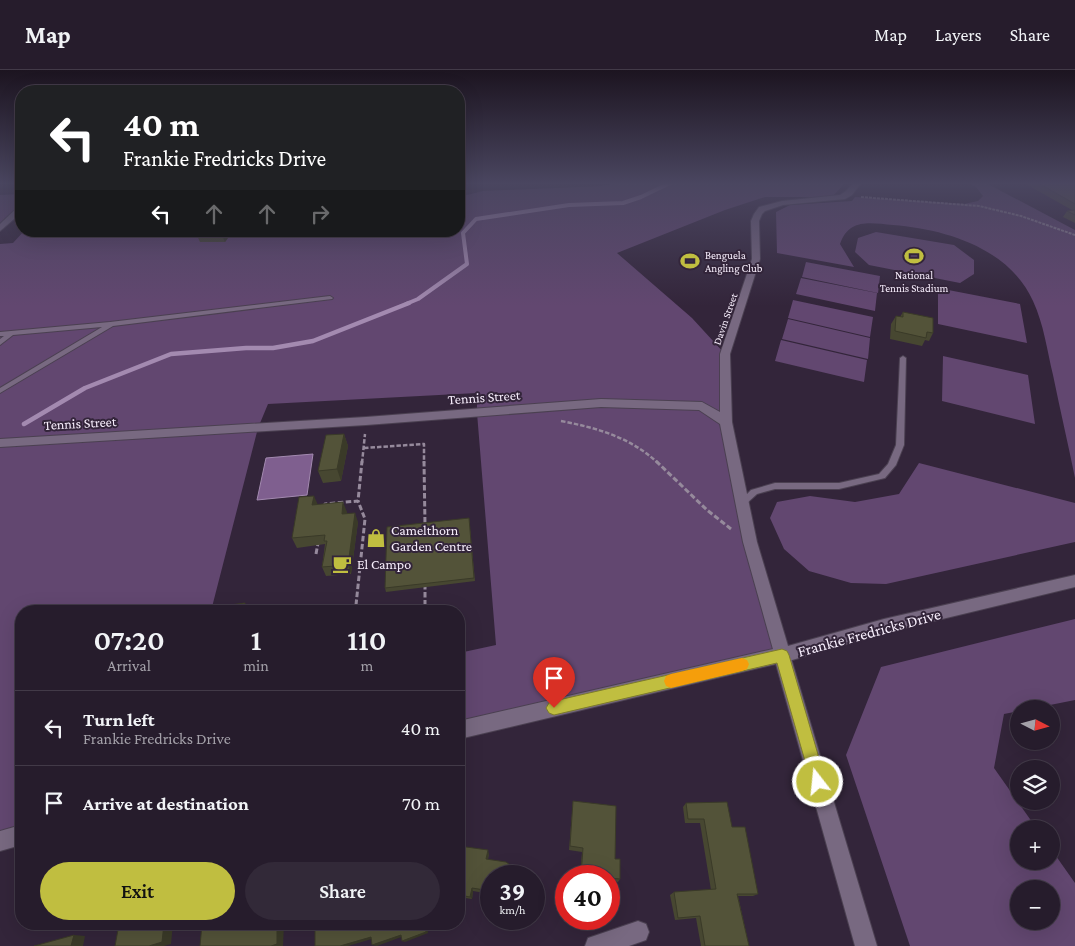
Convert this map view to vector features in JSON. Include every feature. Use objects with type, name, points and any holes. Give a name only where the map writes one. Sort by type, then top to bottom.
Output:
[{"type":"street","name":"Davin Street","points":[[726,422],[725,354],[756,258],[755,224]]},
{"type":"street","name":"Tennis Street","points":[[0,443],[366,421],[601,403],[702,406],[726,422]]},
{"type":"street","points":[[726,422],[750,542],[866,946]]},
{"type":"street","name":"Frankie Fredricks Drive","points":[[465,729],[782,655],[884,626],[1075,581]]},
{"type":"street","points":[[0,841],[15,837]]},
{"type":"street","points":[[596,946],[638,932]]},
{"type":"lane","points":[[0,334],[111,324],[330,298]]},
{"type":"lane","points":[[0,392],[111,324]]},
{"type":"lane","points":[[0,344],[11,333]]},
{"type":"lane","points":[[743,502],[754,492],[776,486],[839,486],[882,476],[892,465],[900,446],[903,358]]},
{"type":"path","points":[[1049,224],[1075,235]]},
{"type":"path","points":[[557,420],[594,427],[638,447],[674,478],[710,516],[750,542]]},
{"type":"path","points":[[356,605],[365,519],[358,501],[366,421]]},
{"type":"path","points":[[364,448],[424,444],[425,533]]},
{"type":"path","points":[[323,512],[325,504],[358,501]]},
{"type":"path","points":[[316,554],[319,537]]},
{"type":"path","points":[[425,582],[425,605]]},
{"type":"shaded area","points":[[465,224],[690,224],[617,253],[692,318],[725,354],[726,422],[782,655],[465,729],[465,652],[496,645],[477,413],[477,393],[268,404],[258,428],[213,605],[15,605],[15,832],[0,836],[0,244],[13,243],[18,237],[465,237]]},
{"type":"shaded area","points":[[776,224],[862,224],[849,230],[840,244],[854,267],[777,253]]},
{"type":"shaded area","points":[[882,224],[1063,224],[1075,230],[1075,478],[1040,319],[1023,283],[993,255],[974,245],[934,231]]},
{"type":"shaded area","name":"National Tennis Stadium","points":[[876,232],[954,245],[974,260],[974,274],[960,283],[869,265],[855,252],[858,238]]},
{"type":"shaded area","points":[[806,262],[880,276],[878,293],[802,277]]},
{"type":"shaded area","points":[[801,278],[877,293],[875,311],[796,294]]},
{"type":"shaded area","points":[[938,288],[1020,304],[1027,343],[938,324]]},
{"type":"shaded area","points":[[793,300],[873,317],[870,337],[788,318]]},
{"type":"shaded area","points":[[788,319],[870,338],[868,359],[782,339]]},
{"type":"shaded area","points":[[781,340],[867,360],[864,382],[775,361]]},
{"type":"shaded area","points":[[943,356],[1028,375],[1035,424],[942,401]]},
{"type":"shaded area","points":[[313,454],[307,495],[257,500],[266,458]]},
{"type":"shaded area","points":[[919,463],[1075,503],[1075,542],[886,584],[851,583],[809,571],[784,549],[770,518],[777,502],[810,496],[855,502],[899,494]]},
{"type":"shaded area","points":[[1075,619],[1075,700],[1060,703],[1060,700],[1010,700],[1010,713],[1004,714],[994,768],[1010,791],[1010,810],[1024,810],[1031,820],[1010,820],[1010,870],[1060,870],[1060,862],[1075,883],[1075,946],[910,946],[846,755],[881,667]]},
{"type":"building","points":[[903,312],[933,318],[933,333],[927,332],[926,338],[895,331],[896,316],[903,317]]},
{"type":"building","points":[[344,434],[337,469],[318,471],[326,435]]},
{"type":"building","points":[[314,496],[312,505],[343,502],[342,514],[355,513],[348,565],[322,567],[327,541],[324,541],[325,535],[292,538],[299,497]]},
{"type":"building","points":[[469,518],[474,578],[385,588],[387,527]]},
{"type":"building","points":[[573,801],[616,806],[615,859],[620,859],[620,865],[582,865],[583,848],[570,846]]},
{"type":"building","points":[[727,802],[732,827],[745,827],[758,894],[737,894],[749,946],[705,946],[700,916],[678,918],[674,892],[716,889],[704,819],[688,819],[686,803]]},
{"type":"building","points":[[465,847],[488,850],[486,859],[506,862],[510,865],[480,865],[480,889],[472,888],[470,897],[465,896]]},
{"type":"building","points":[[118,930],[163,930],[162,942],[149,946],[115,946]]},
{"type":"building","points":[[201,930],[277,930],[277,944],[271,946],[200,946]]},
{"type":"building","points":[[315,930],[426,930],[426,932],[402,941],[401,935],[372,945],[371,937],[340,946],[315,946]]},
{"type":"building","points":[[74,935],[71,946],[34,946]]},
{"type":"waterway","points":[[465,231],[471,224]]},
{"type":"waterway","points":[[406,304],[418,299],[467,264],[464,237]]},
{"type":"waterway","points":[[24,424],[85,388],[171,354],[246,348],[273,348],[313,341],[409,303]]},
{"type":"slow traffic","points":[[671,681],[742,664]]},
{"type":"place","name":"National Tennis Stadium","points":[[914,256]]},
{"type":"place","name":"Benguela Angling Club","points":[[690,261]]},
{"type":"place","name":"Camelthorn Garden Centre","points":[[376,538]]},
{"type":"place","name":"El Campo","points":[[342,564]]},
{"type":"route","points":[[554,708],[782,655],[818,782]]}]
